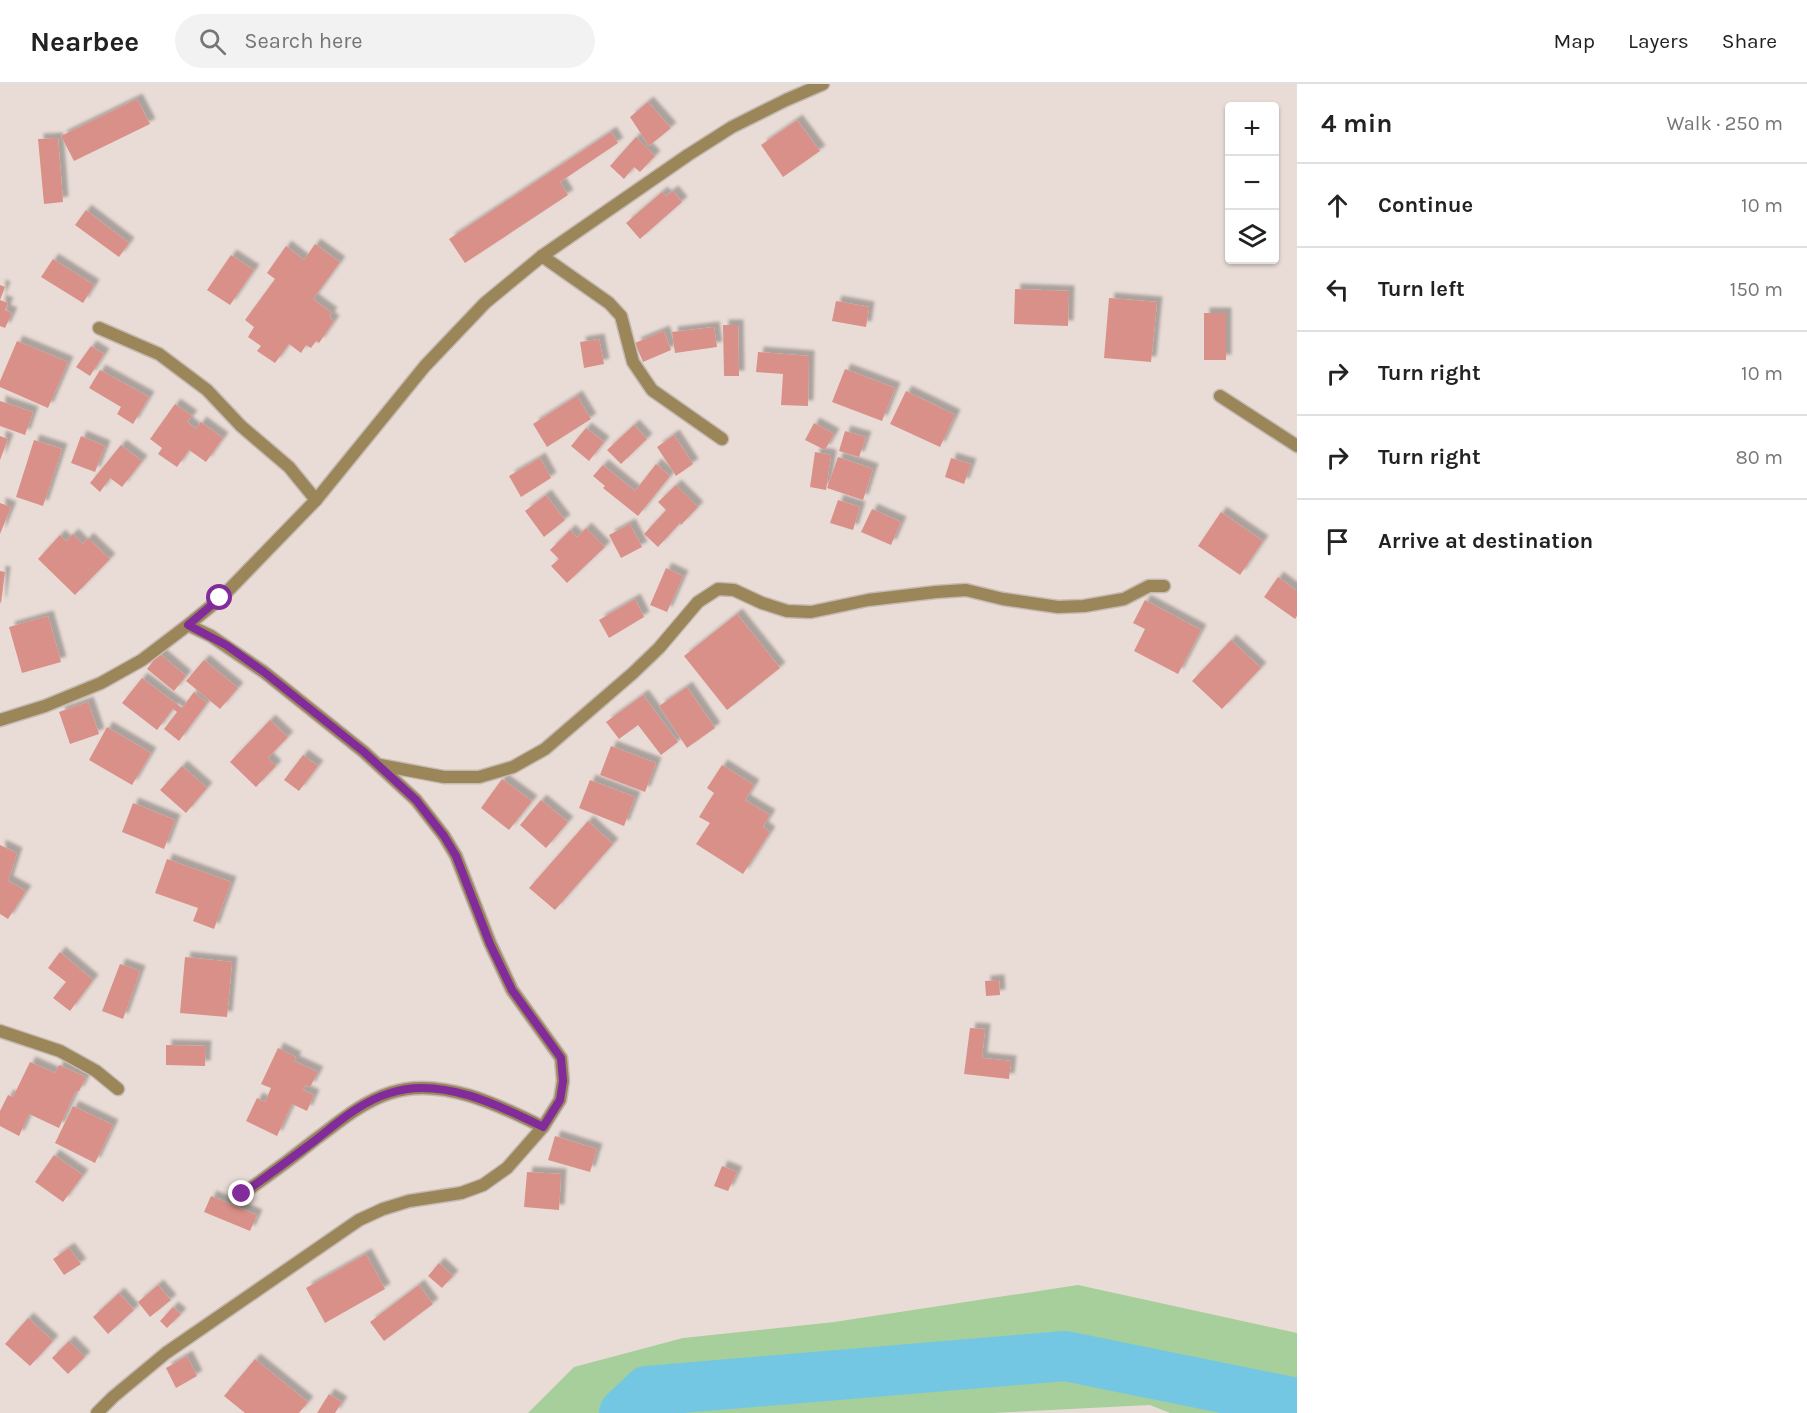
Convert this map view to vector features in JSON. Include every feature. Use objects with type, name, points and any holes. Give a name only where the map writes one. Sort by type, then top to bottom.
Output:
[{"type":"street","points":[[0,720],[45,706],[101,683],[142,660],[188,625],[220,598],[316,500],[425,366],[485,303],[542,256],[650,180],[732,127],[823,84]]},
{"type":"street","points":[[542,256],[609,303],[621,316],[633,362],[652,390],[722,439]]},
{"type":"street","points":[[99,328],[159,354],[207,390],[241,426],[289,467],[316,500]]},
{"type":"street","points":[[1220,396],[1297,446]]},
{"type":"street","points":[[379,765],[444,777],[479,777],[513,767],[545,749],[633,673],[659,648],[698,602],[718,589],[734,590],[787,611],[811,612],[868,600],[966,591],[1058,607],[1084,606],[1124,599],[1149,586],[1164,586]]},
{"type":"street","points":[[97,1413],[112,1397],[166,1353],[359,1220],[409,1201],[461,1193],[483,1185],[507,1168],[543,1127],[560,1100],[563,1081],[561,1058],[512,990],[490,944],[456,856],[444,836],[416,800],[379,765],[264,672],[226,645],[188,625]]},
{"type":"street","points":[[0,1031],[60,1051],[96,1071],[118,1089]]},
{"type":"street","points":[[242,1194],[364,1104],[391,1092],[423,1088],[452,1091],[508,1109],[543,1127]]},
{"type":"green space","points":[[1078,1285],[1297,1333],[1297,1413],[1170,1413],[1150,1405],[992,1413],[528,1413],[574,1367],[683,1338],[834,1322]]},
{"type":"building","points":[[137,99],[150,124],[74,161],[61,136]]},
{"type":"building","points":[[648,102],[671,128],[649,146],[630,117]]},
{"type":"building","points":[[797,120],[820,151],[783,177],[761,145]]},
{"type":"building","points":[[611,132],[618,143],[560,182],[568,195],[465,263],[449,239]]},
{"type":"building","points":[[636,137],[655,156],[640,172],[634,167],[624,179],[610,166]]},
{"type":"building","points":[[58,138],[63,202],[44,204],[38,139]]},
{"type":"building","points":[[673,191],[682,202],[640,239],[626,223],[662,192],[666,196]]},
{"type":"building","points":[[86,210],[129,243],[119,257],[75,225]]},
{"type":"building","points":[[315,244],[340,262],[313,299],[332,313],[329,317],[334,321],[319,343],[316,341],[311,348],[306,345],[301,353],[289,344],[275,363],[257,351],[261,346],[248,337],[254,327],[245,320],[275,279],[267,273],[286,246],[304,260]]},
{"type":"building","points":[[231,255],[254,270],[230,305],[207,290]]},
{"type":"building","points":[[53,259],[94,285],[83,303],[41,277]]},
{"type":"building","points":[[0,285],[5,287],[0,300]]},
{"type":"building","points":[[1015,289],[1069,291],[1068,326],[1014,324]]},
{"type":"building","points":[[1109,298],[1157,302],[1151,362],[1104,358]]},
{"type":"building","points":[[0,300],[8,303],[5,310],[12,313],[5,328],[0,326]]},
{"type":"building","points":[[836,301],[869,307],[866,327],[832,321]]},
{"type":"building","points":[[1204,313],[1226,313],[1226,360],[1204,360]]},
{"type":"building","points":[[723,325],[738,325],[739,376],[724,376]]},
{"type":"building","points":[[714,327],[717,347],[675,353],[672,332]]},
{"type":"building","points":[[664,331],[671,350],[643,362],[635,343]]},
{"type":"building","points":[[599,339],[604,364],[584,368],[580,342]]},
{"type":"building","points":[[17,341],[68,362],[48,408],[0,387],[0,381]]},
{"type":"building","points":[[91,346],[104,354],[90,376],[76,367]]},
{"type":"building","points":[[758,352],[809,356],[808,406],[781,405],[783,374],[756,372]]},
{"type":"building","points":[[845,369],[895,388],[882,421],[832,402]]},
{"type":"building","points":[[100,370],[149,397],[133,424],[117,414],[121,407],[89,388]]},
{"type":"building","points":[[906,391],[955,415],[940,447],[890,424]]},
{"type":"building","points":[[577,396],[591,419],[547,447],[533,424]]},
{"type":"building","points":[[0,401],[33,412],[25,435],[0,426]]},
{"type":"building","points":[[175,404],[192,416],[187,422],[196,429],[201,422],[223,438],[206,462],[189,450],[177,467],[158,454],[162,448],[150,439]]},
{"type":"building","points":[[814,423],[834,434],[825,450],[805,440]]},
{"type":"building","points":[[634,425],[647,439],[621,464],[607,450]]},
{"type":"building","points":[[586,428],[604,442],[589,461],[571,446]]},
{"type":"building","points":[[845,431],[866,437],[859,457],[839,451]]},
{"type":"building","points":[[674,435],[693,464],[676,476],[657,447]]},
{"type":"building","points":[[0,436],[8,439],[0,460]]},
{"type":"building","points":[[81,436],[105,446],[95,472],[71,463]]},
{"type":"building","points":[[34,440],[62,449],[43,506],[16,497]]},
{"type":"building","points":[[121,445],[142,461],[122,487],[110,478],[100,492],[90,483]]},
{"type":"building","points":[[815,452],[831,455],[826,490],[810,487]]},
{"type":"building","points":[[838,457],[873,469],[863,500],[827,488]]},
{"type":"building","points":[[540,458],[551,478],[521,497],[509,476]]},
{"type":"building","points":[[951,458],[971,464],[964,484],[945,477]]},
{"type":"building","points":[[656,464],[670,476],[638,516],[603,488],[605,486],[593,476],[603,465],[635,491]]},
{"type":"building","points":[[676,485],[698,507],[658,547],[644,534],[666,510],[658,502]]},
{"type":"building","points":[[546,495],[565,520],[544,537],[525,511]]},
{"type":"building","points":[[838,500],[860,507],[853,530],[830,523]]},
{"type":"building","points":[[0,503],[11,507],[0,534]]},
{"type":"building","points":[[872,509],[901,522],[891,545],[861,532]]},
{"type":"building","points":[[1221,512],[1263,541],[1240,575],[1198,546]]},
{"type":"building","points":[[630,524],[642,547],[621,558],[609,535]]},
{"type":"building","points":[[586,528],[605,547],[567,583],[551,566],[559,559],[550,550],[570,530],[577,537]]},
{"type":"building","points":[[73,534],[83,544],[88,538],[110,559],[75,595],[38,559],[60,535],[66,541]]},
{"type":"building","points":[[666,568],[683,576],[667,612],[650,605]]},
{"type":"building","points":[[0,571],[5,572],[1,603],[0,602]]},
{"type":"building","points":[[1278,577],[1297,591],[1295,619],[1264,597]]},
{"type":"building","points":[[635,599],[644,617],[609,638],[599,620]]},
{"type":"building","points":[[1145,600],[1201,630],[1178,674],[1134,651],[1145,629],[1133,623]]},
{"type":"building","points":[[737,614],[780,668],[727,710],[684,656]]},
{"type":"building","points":[[48,616],[61,662],[22,673],[9,627]]},
{"type":"building","points":[[1231,640],[1261,668],[1222,709],[1192,681]]},
{"type":"building","points":[[159,653],[186,676],[174,691],[147,669]]},
{"type":"building","points":[[204,660],[238,688],[220,709],[186,681]]},
{"type":"building","points":[[142,678],[182,708],[194,692],[207,703],[179,741],[164,729],[177,712],[173,709],[157,730],[122,703]]},
{"type":"building","points":[[687,687],[715,728],[687,748],[659,706]]},
{"type":"building","points":[[643,695],[678,742],[661,755],[638,725],[619,739],[606,722]]},
{"type":"building","points":[[88,702],[99,734],[70,744],[59,712]]},
{"type":"building","points":[[270,720],[288,737],[268,758],[276,766],[256,787],[230,762]]},
{"type":"building","points":[[107,727],[151,753],[132,785],[89,760]]},
{"type":"building","points":[[611,746],[656,763],[645,792],[600,775]]},
{"type":"building","points":[[303,755],[318,766],[299,791],[284,780]]},
{"type":"building","points":[[722,765],[754,785],[745,800],[770,815],[763,827],[770,832],[743,874],[696,844],[710,823],[699,817],[714,793],[707,788]]},
{"type":"building","points":[[182,766],[207,788],[186,813],[160,790]]},
{"type":"building","points":[[502,779],[532,801],[509,830],[481,808]]},
{"type":"building","points":[[590,780],[635,797],[624,826],[579,808]]},
{"type":"building","points":[[541,800],[568,822],[546,848],[520,825]]},
{"type":"building","points":[[133,803],[175,820],[164,849],[122,832]]},
{"type":"building","points":[[588,821],[613,844],[555,910],[529,888]]},
{"type":"building","points":[[0,845],[17,853],[8,881],[26,891],[8,919],[0,914]]},
{"type":"building","points":[[167,859],[231,882],[214,929],[193,921],[198,908],[155,893]]},
{"type":"building","points":[[60,952],[93,980],[70,1011],[53,998],[66,982],[48,968]]},
{"type":"building","points":[[185,957],[232,962],[227,1017],[180,1013]]},
{"type":"building","points":[[120,964],[140,971],[123,1019],[102,1011]]},
{"type":"building","points":[[999,980],[1000,995],[986,996],[985,981]]},
{"type":"building","points":[[970,1028],[985,1029],[982,1058],[1011,1061],[1009,1079],[964,1074]]},
{"type":"building","points":[[166,1045],[206,1046],[205,1066],[166,1065]]},
{"type":"building","points":[[278,1048],[296,1057],[294,1061],[318,1072],[310,1087],[306,1085],[303,1090],[314,1095],[307,1111],[292,1104],[277,1136],[246,1121],[257,1098],[265,1102],[271,1088],[261,1084]]},
{"type":"building","points":[[30,1062],[55,1073],[59,1065],[86,1077],[79,1091],[75,1092],[59,1128],[29,1114],[19,1136],[0,1126],[0,1111],[8,1095],[13,1097]]},
{"type":"building","points":[[73,1106],[113,1125],[95,1163],[55,1143]]},
{"type":"building","points":[[555,1136],[597,1149],[590,1172],[548,1160]]},
{"type":"building","points":[[54,1155],[83,1175],[63,1202],[35,1182]]},
{"type":"building","points":[[722,1166],[737,1172],[728,1191],[714,1186]]},
{"type":"building","points":[[527,1172],[561,1174],[559,1210],[524,1207]]},
{"type":"building","points":[[211,1196],[257,1215],[250,1231],[204,1212]]},
{"type":"building","points":[[69,1248],[81,1264],[64,1275],[53,1259]]},
{"type":"building","points":[[366,1254],[385,1289],[325,1323],[306,1288]]},
{"type":"building","points":[[439,1263],[453,1276],[442,1288],[428,1276]]},
{"type":"building","points":[[158,1285],[171,1300],[150,1317],[138,1302]]},
{"type":"building","points":[[419,1285],[433,1304],[384,1341],[370,1322]]},
{"type":"building","points":[[119,1293],[134,1310],[108,1334],[93,1317]]},
{"type":"building","points":[[173,1307],[181,1314],[167,1328],[160,1321]]},
{"type":"building","points":[[28,1318],[53,1341],[30,1366],[5,1344]]},
{"type":"building","points":[[69,1341],[85,1357],[68,1374],[52,1358]]},
{"type":"building","points":[[187,1356],[197,1376],[176,1388],[166,1368]]},
{"type":"building","points":[[255,1359],[308,1402],[299,1413],[245,1413],[224,1396]]},
{"type":"building","points":[[329,1394],[342,1402],[335,1413],[317,1413]]},
{"type":"waterway","points":[[624,1413],[647,1391],[1065,1356],[1297,1403]]},
{"type":"route","points":[[220,598],[188,625],[226,645],[264,672],[364,752],[416,800],[444,836],[456,856],[490,944],[512,990],[561,1058],[563,1081],[560,1100],[543,1127],[508,1109],[452,1091],[423,1088],[391,1092],[364,1104],[339,1121],[242,1194]]}]
